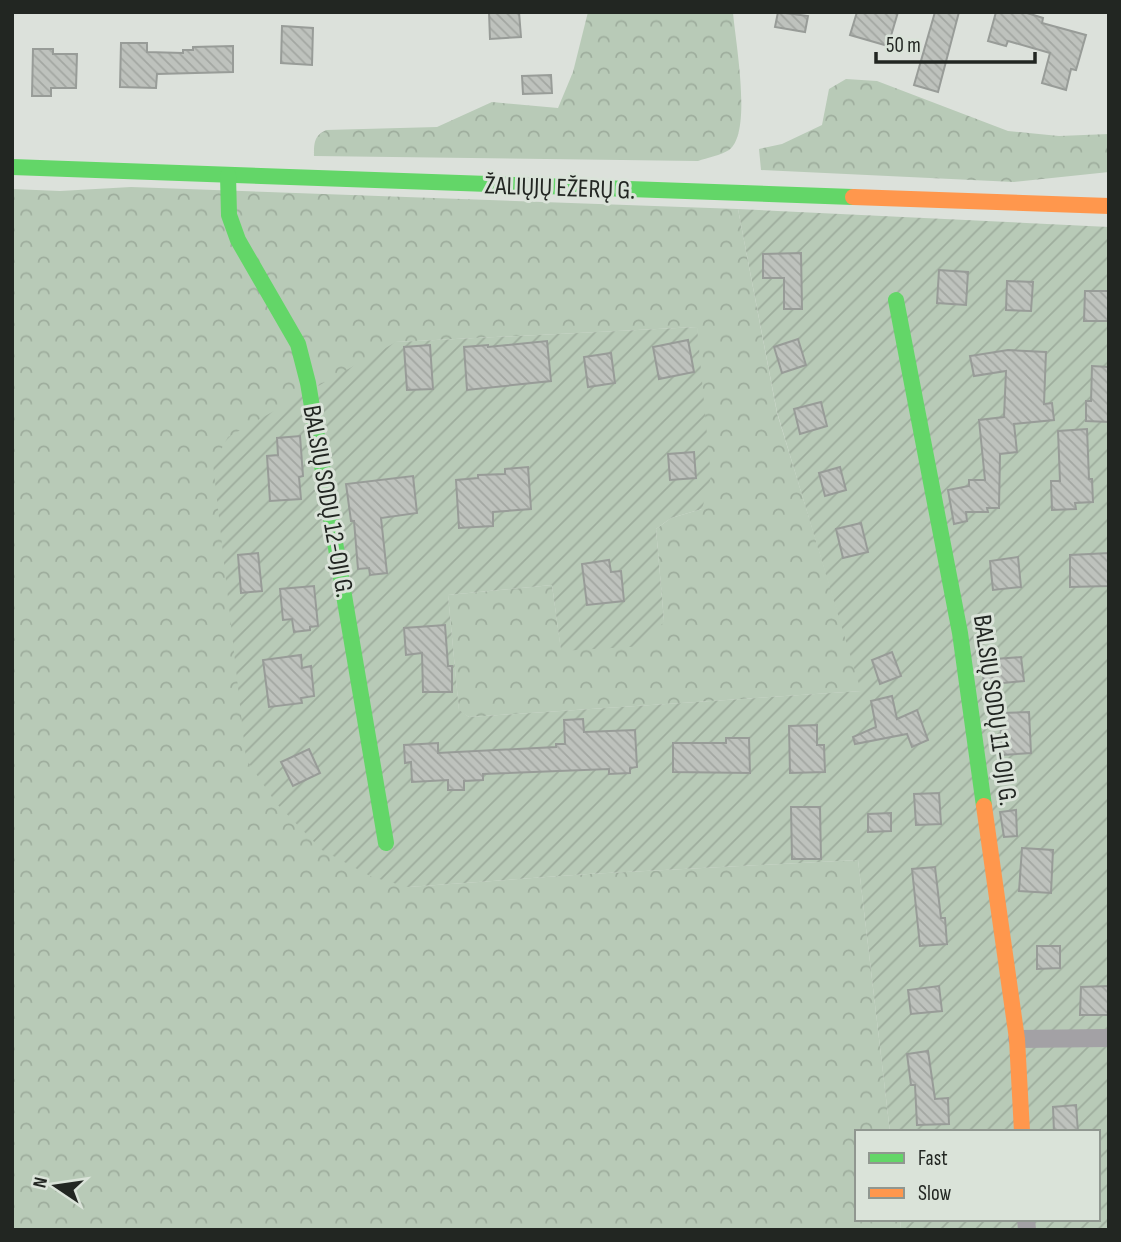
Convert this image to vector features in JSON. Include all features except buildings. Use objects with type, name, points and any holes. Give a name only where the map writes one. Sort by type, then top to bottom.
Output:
[{"type":"street","name":"ŽALIŲJŲ EŽERŲ G.","points":[[12,167],[1109,206]]},
{"type":"street","name":"BALSIŲ SODŲ 12-OJI G.","points":[[228,175],[229,215],[238,240],[298,344],[308,383],[386,843]]},
{"type":"street","name":"BALSIŲ SODŲ 11-OJI G.","points":[[896,300],[960,633],[1017,1040],[1022,1130]]},
{"type":"street","points":[[1017,1040],[1109,1038]]},
{"type":"green space","points":[[588,12],[733,12],[741,106],[736,140],[729,150],[698,161],[314,156],[316,140],[326,130],[437,127],[492,102],[558,108],[573,72]]},
{"type":"green space","points":[[846,79],[877,81],[1008,131],[1059,136],[1109,134],[1109,172],[1014,182],[761,170],[759,149],[782,144],[822,125],[829,89]]},
{"type":"green space","points":[[131,187],[738,209],[777,413],[862,691],[469,717],[459,711],[448,595],[552,585],[561,650],[664,621],[656,529],[671,518],[702,509],[697,327],[396,342],[408,887],[588,874],[858,860],[890,1130],[855,1130],[855,1221],[900,1221],[901,1230],[12,1230],[12,189],[60,191]]},
{"type":"green space","points":[[738,209],[1109,227],[1109,1230],[901,1230],[900,1221],[1100,1221],[1100,1130],[890,1130],[858,860],[588,874],[408,887],[372,877],[322,850],[276,803],[246,759],[213,464],[228,437],[396,342],[697,327],[711,477],[702,509],[671,518],[656,529],[664,621],[646,646],[561,651],[552,585],[448,595],[459,710],[469,717],[861,691],[777,412]]},
{"type":"traffic: fast","points":[[12,167],[853,197]]},
{"type":"traffic: fast","points":[[228,175],[229,215],[238,240],[298,344],[308,383],[386,843]]},
{"type":"traffic: fast","points":[[896,300],[960,633],[984,806]]},
{"type":"traffic: slow","points":[[853,197],[1109,206]]},
{"type":"traffic: slow","points":[[984,806],[1017,1039],[1022,1130]]}]
